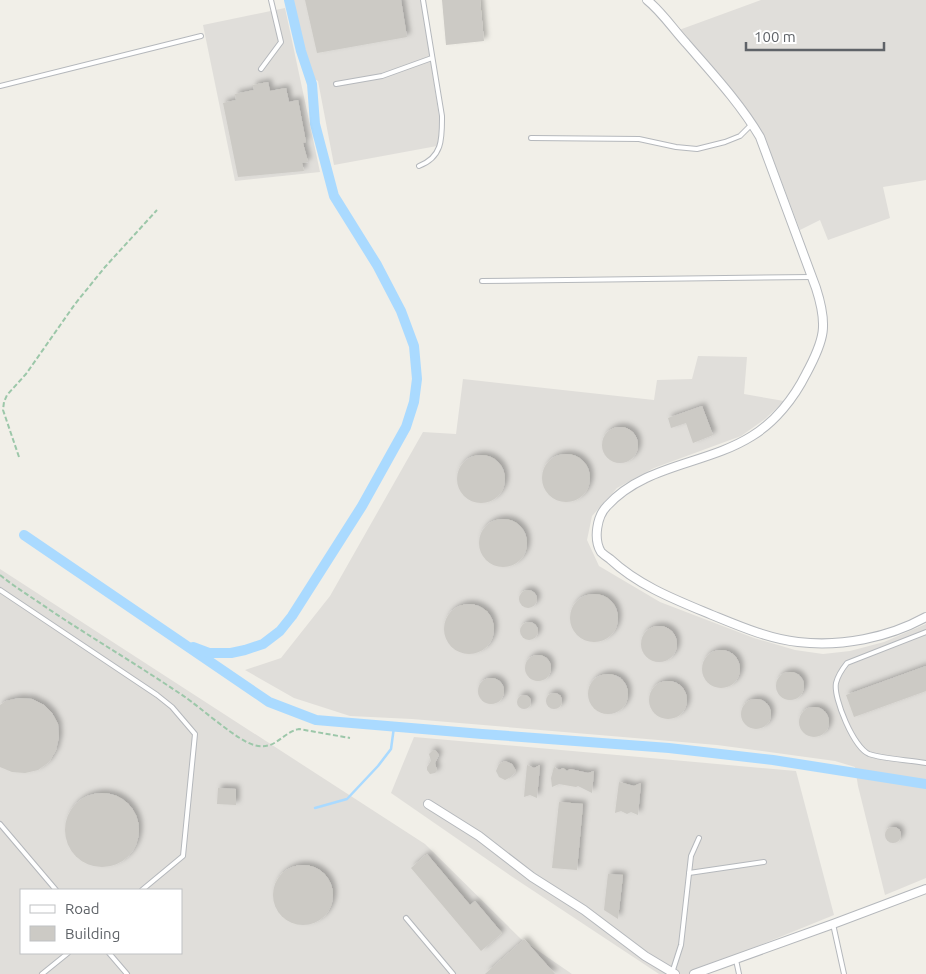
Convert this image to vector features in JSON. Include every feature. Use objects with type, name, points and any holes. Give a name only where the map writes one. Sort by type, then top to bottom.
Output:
[{"type":"street","points":[[647,0],[665,18],[717,79],[752,124],[767,153],[812,277],[822,307],[824,327],[810,368],[801,384],[786,405],[752,436],[725,449],[645,477],[624,490],[606,506],[599,518],[597,534],[601,552],[623,571],[644,585],[725,620],[760,633],[795,642],[834,645],[857,641],[898,629],[926,617]]},
{"type":"street","points":[[428,804],[479,836],[532,877],[584,910],[645,956],[674,974]]},
{"type":"street","points":[[694,974],[926,889]]},
{"type":"lane","points":[[261,69],[281,42],[271,0]]},
{"type":"lane","points":[[419,166],[429,162],[436,155],[441,143],[442,116],[423,0]]},
{"type":"lane","points":[[0,86],[201,36]]},
{"type":"lane","points":[[336,84],[382,76],[432,58]]},
{"type":"lane","points":[[531,138],[639,140],[697,149],[740,136],[752,124]]},
{"type":"lane","points":[[482,281],[812,277]]},
{"type":"lane","points":[[0,590],[157,695],[172,708],[195,734],[183,856],[143,889]]},
{"type":"lane","points":[[926,632],[847,662],[836,683],[837,697],[856,743],[868,754],[926,763]]},
{"type":"lane","points":[[0,824],[55,889]]},
{"type":"lane","points":[[674,974],[681,945],[691,856],[698,838]]},
{"type":"lane","points":[[689,873],[764,862]]},
{"type":"lane","points":[[406,918],[453,974]]},
{"type":"lane","points":[[833,924],[844,974]]},
{"type":"lane","points":[[42,974],[67,954]]},
{"type":"lane","points":[[110,954],[127,974]]},
{"type":"lane","points":[[736,960],[739,974]]},
{"type":"path","points":[[19,457],[4,417],[4,402],[87,289],[157,210]]},
{"type":"path","points":[[0,575],[96,641],[186,698],[247,743],[261,747],[268,746],[279,742],[293,730],[298,729],[350,738]]},
{"type":"shaded area","points":[[292,0],[421,0],[441,129],[437,146],[334,165],[318,81],[311,77],[303,52]]},
{"type":"shaded area","points":[[761,0],[926,0],[926,180],[883,187],[890,218],[828,240],[820,220],[800,230],[768,146],[752,119],[679,30]]},
{"type":"shaded area","points":[[285,8],[320,172],[235,181],[203,25]]},
{"type":"shaded area","points":[[698,356],[747,357],[744,394],[784,401],[765,419],[741,436],[654,468],[617,488],[592,516],[587,540],[599,566],[660,602],[754,638],[795,650],[823,654],[850,651],[884,642],[926,624],[926,878],[885,895],[855,767],[835,761],[717,745],[412,719],[350,716],[294,698],[245,670],[281,658],[330,596],[423,432],[456,434],[463,379],[654,400],[657,380],[692,379]]},
{"type":"shaded area","points":[[0,569],[425,844],[521,939],[572,974],[0,974]]},
{"type":"shaded area","points":[[414,737],[796,771],[834,915],[689,974],[659,974],[511,876],[391,793]]},
{"type":"building","points":[[305,0],[401,0],[407,37],[317,53]]},
{"type":"building","points":[[442,0],[480,0],[484,41],[446,45]]},
{"type":"building","points":[[268,82],[270,91],[286,88],[289,102],[298,100],[306,142],[303,143],[308,162],[302,163],[304,171],[238,177],[223,103],[236,100],[235,94],[254,90],[253,85]]},
{"type":"building","points":[[702,406],[713,435],[693,443],[686,423],[671,428],[668,418]]},
{"type":"building","points":[[620,427],[627,428],[633,432],[637,438],[637,452],[633,458],[627,462],[620,463],[613,462],[607,458],[603,452],[602,445],[603,438],[607,432],[613,428]]},
{"type":"building","points":[[561,454],[571,454],[583,461],[590,473],[590,483],[583,495],[571,502],[561,502],[553,498],[546,491],[542,483],[542,473],[546,465],[553,458]]},
{"type":"building","points":[[476,455],[486,455],[498,462],[505,474],[505,484],[498,496],[486,503],[476,503],[468,499],[461,492],[457,484],[457,474],[461,466],[468,459]]},
{"type":"building","points":[[498,519],[508,519],[520,526],[527,538],[527,548],[520,560],[508,567],[498,567],[490,563],[483,556],[479,548],[479,538],[483,530],[490,523]]},
{"type":"building","points":[[528,590],[534,593],[537,599],[534,605],[528,608],[522,605],[519,599],[522,593]]},
{"type":"building","points":[[589,594],[599,594],[611,601],[618,613],[618,623],[611,635],[599,642],[589,642],[581,638],[574,631],[570,623],[570,613],[574,605],[581,598]]},
{"type":"building","points":[[469,604],[483,608],[490,615],[494,629],[490,643],[483,650],[469,654],[455,650],[448,643],[444,629],[448,615],[455,608]]},
{"type":"building","points":[[529,622],[535,625],[538,631],[535,637],[529,640],[523,637],[520,631],[523,625]]},
{"type":"building","points":[[659,626],[666,627],[672,631],[676,637],[676,651],[672,657],[666,661],[659,662],[652,661],[646,657],[642,651],[641,644],[642,637],[646,631],[652,627]]},
{"type":"building","points":[[721,650],[734,656],[740,669],[734,682],[721,688],[708,682],[702,669],[708,656]]},
{"type":"building","points":[[538,655],[547,659],[551,668],[547,677],[538,681],[529,677],[525,668],[529,659]]},
{"type":"building","points":[[926,666],[926,691],[854,717],[846,695]]},
{"type":"building","points":[[790,672],[800,676],[804,686],[800,696],[790,700],[780,696],[776,686],[780,676]]},
{"type":"building","points":[[608,674],[622,680],[628,694],[622,708],[608,714],[594,708],[588,694],[594,680]]},
{"type":"building","points":[[491,678],[500,682],[504,691],[500,700],[491,704],[482,700],[478,691],[482,682]]},
{"type":"building","points":[[668,681],[681,687],[687,700],[681,713],[668,719],[655,713],[649,700],[655,687]]},
{"type":"building","points":[[554,693],[560,695],[562,701],[560,707],[554,709],[548,707],[546,701],[548,695]]},
{"type":"building","points":[[524,695],[529,697],[531,702],[529,707],[524,709],[519,707],[517,702],[519,697]]},
{"type":"building","points":[[19,698],[32,699],[44,705],[52,713],[58,724],[59,737],[56,750],[49,762],[38,770],[25,773],[12,772],[0,767],[0,705],[6,701]]},
{"type":"building","points":[[756,699],[766,704],[771,714],[766,724],[756,729],[746,724],[741,714],[746,704]]},
{"type":"building","points":[[814,707],[824,712],[829,722],[824,732],[814,737],[804,732],[799,722],[804,712]]},
{"type":"building","points":[[433,750],[439,755],[435,763],[437,771],[430,774],[427,767],[431,761],[429,754]]},
{"type":"building","points":[[505,761],[512,764],[516,771],[505,780],[499,777],[496,771],[499,764]]},
{"type":"building","points":[[527,765],[534,768],[540,765],[537,798],[530,795],[524,797]]},
{"type":"building","points":[[554,767],[559,770],[563,768],[567,771],[570,769],[588,773],[594,771],[592,793],[578,786],[559,784],[552,787],[551,778]]},
{"type":"building","points":[[619,782],[634,786],[641,783],[638,815],[631,812],[627,814],[621,811],[615,813]]},
{"type":"building","points":[[218,788],[236,789],[236,805],[217,804]]},
{"type":"building","points":[[102,793],[116,796],[128,804],[136,816],[139,830],[136,844],[128,856],[116,864],[102,867],[88,864],[76,856],[68,844],[65,830],[68,816],[76,804],[88,796]]},
{"type":"building","points":[[559,802],[583,804],[577,870],[552,868]]},
{"type":"building","points":[[893,827],[901,835],[893,843],[885,835]]},
{"type":"building","points":[[427,854],[470,905],[475,901],[502,933],[481,951],[411,868]]},
{"type":"building","points":[[303,865],[320,870],[328,878],[333,895],[328,912],[320,920],[303,925],[286,920],[278,912],[273,895],[278,878],[286,870]]},
{"type":"building","points":[[608,874],[623,875],[618,919],[604,910]]},
{"type":"building","points":[[524,939],[555,974],[485,974],[520,943]]},
{"type":"waterway","points":[[193,647],[209,653],[231,653],[263,644],[280,631],[292,616],[362,506],[406,427],[414,402],[417,379],[414,346],[401,311],[377,265],[334,196],[315,124],[312,84],[301,51],[289,0]]},
{"type":"waterway","points":[[24,535],[269,702],[316,720],[669,748],[773,760],[926,784]]},
{"type":"waterway","points":[[315,808],[347,799],[391,749],[394,727]]}]
